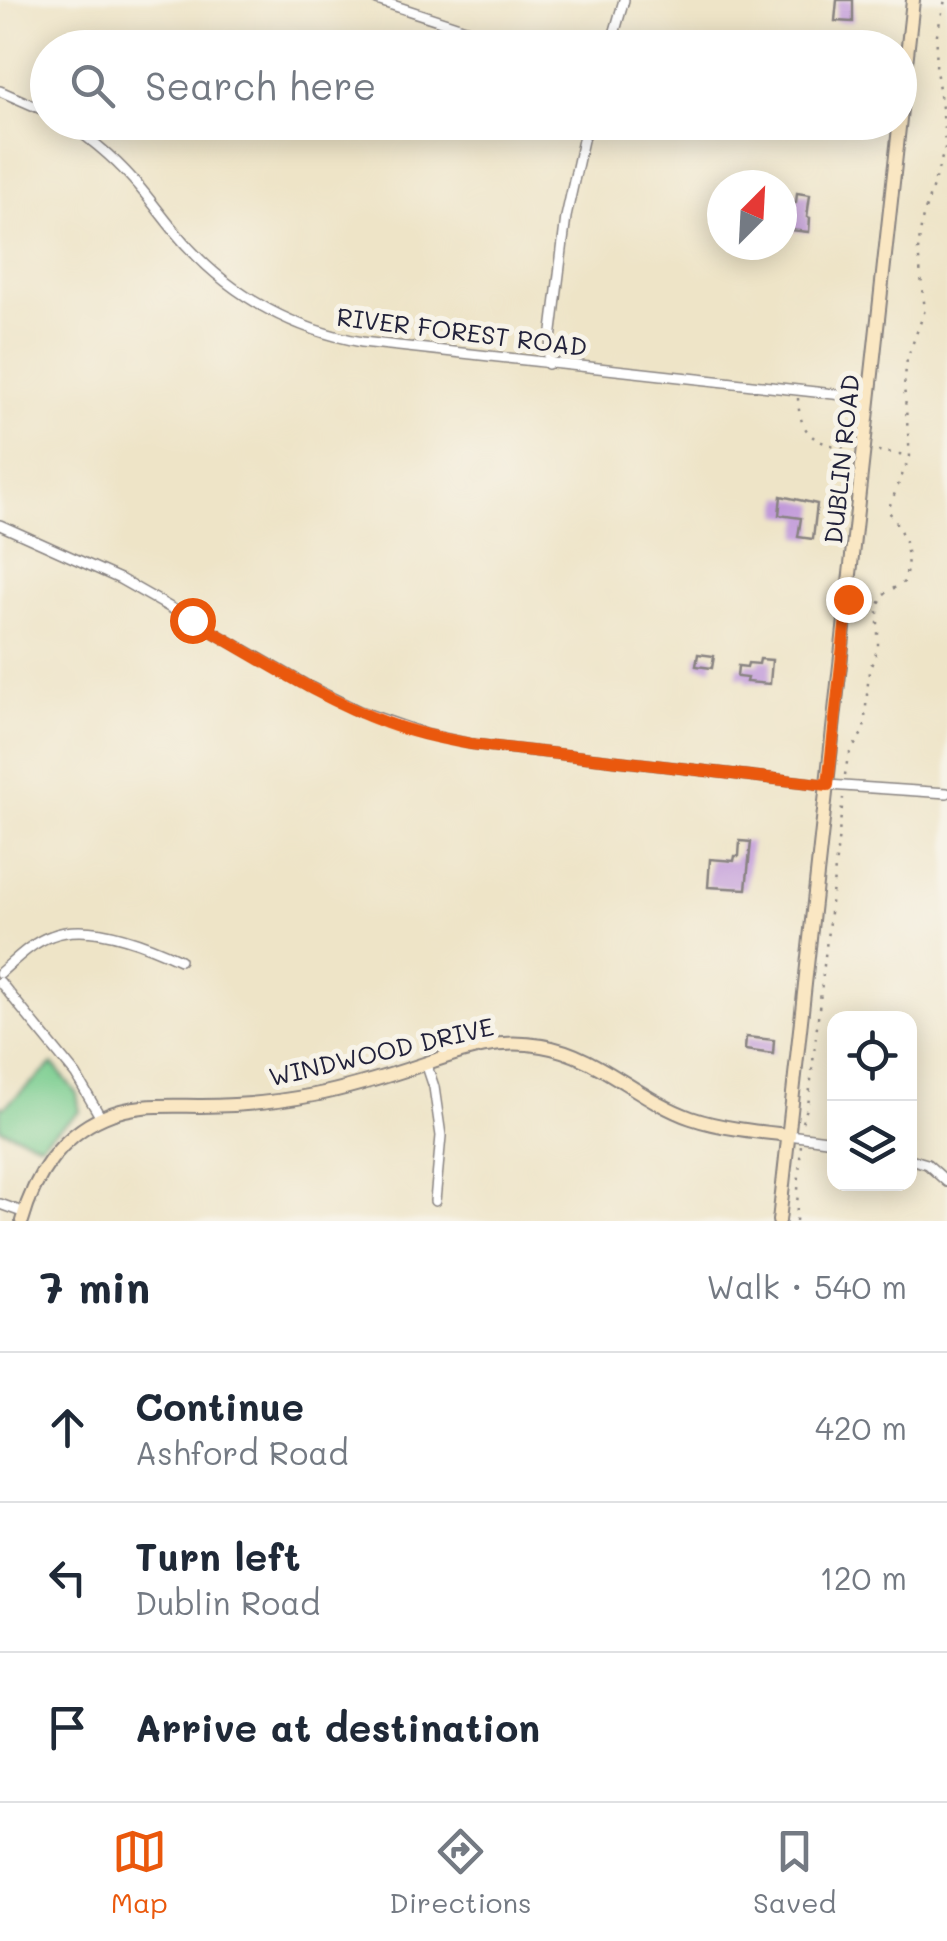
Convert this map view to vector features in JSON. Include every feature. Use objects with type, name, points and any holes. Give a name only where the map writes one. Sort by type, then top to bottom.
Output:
[{"type":"main road","name":"DUBLIN ROAD","points":[[910,30],[913,0]]},
{"type":"main road","name":"DUBLIN ROAD","points":[[779,1221],[795,1136],[828,785],[898,140]]},
{"type":"main road","name":"WINDWOOD DRIVE","points":[[24,1217],[46,1164],[67,1142],[101,1118],[141,1107],[231,1105],[313,1096],[488,1044],[514,1043],[567,1052],[693,1119],[795,1136]]},
{"type":"street","points":[[377,0],[468,30]]},
{"type":"street","points":[[615,30],[624,0]]},
{"type":"street","points":[[0,91],[30,104]]},
{"type":"street","name":"RIVER FOREST ROAD","points":[[91,140],[119,164],[211,270],[240,293],[284,317],[336,338],[870,398]]},
{"type":"street","points":[[548,364],[566,217],[584,140]]},
{"type":"street","points":[[0,525],[120,579],[308,686],[388,724],[471,744],[828,785],[947,793]]},
{"type":"street","points":[[0,974],[27,949],[52,935],[81,931],[146,944],[180,960]]},
{"type":"street","points":[[0,982],[76,1075],[101,1118]]},
{"type":"street","points":[[426,1063],[434,1087],[441,1136],[435,1201]]},
{"type":"street","points":[[795,1136],[827,1140]]},
{"type":"street","points":[[917,1160],[947,1182]]},
{"type":"street","points":[[0,1204],[24,1217]]},
{"type":"path","points":[[796,1221],[802,1155],[795,1136],[808,1106],[848,756],[864,730],[869,671],[878,648],[878,606],[884,594],[904,582],[908,566],[905,536],[888,510],[910,456],[904,386],[907,360],[925,310],[918,251],[922,220],[945,148],[936,70],[937,34],[945,0]]},
{"type":"path","points":[[798,391],[799,413],[807,431],[823,444],[850,448]]},
{"type":"path","points":[[878,451],[910,456]]},
{"type":"green space","points":[[53,1064],[77,1094],[80,1112],[41,1144],[0,1129],[0,1106],[4,1107]]},
{"type":"building","points":[[837,0],[853,0],[853,22],[835,21]]},
{"type":"building","points":[[797,193],[810,195],[809,232],[797,231]]},
{"type":"building","points":[[781,496],[817,504],[813,539],[798,537],[801,518],[779,515]]},
{"type":"building","points":[[698,654],[714,656],[712,668],[696,666]]},
{"type":"building","points":[[760,659],[772,660],[770,684],[746,682],[747,678],[737,677],[738,666],[759,664]]},
{"type":"building","points":[[740,841],[751,842],[746,889],[708,887],[710,859],[734,861],[739,856]]},
{"type":"building","points":[[746,1037],[774,1040],[773,1054],[745,1050]]},
{"type":"route","points":[[192,620],[360,712],[425,734],[471,744],[828,785],[848,599]]}]
